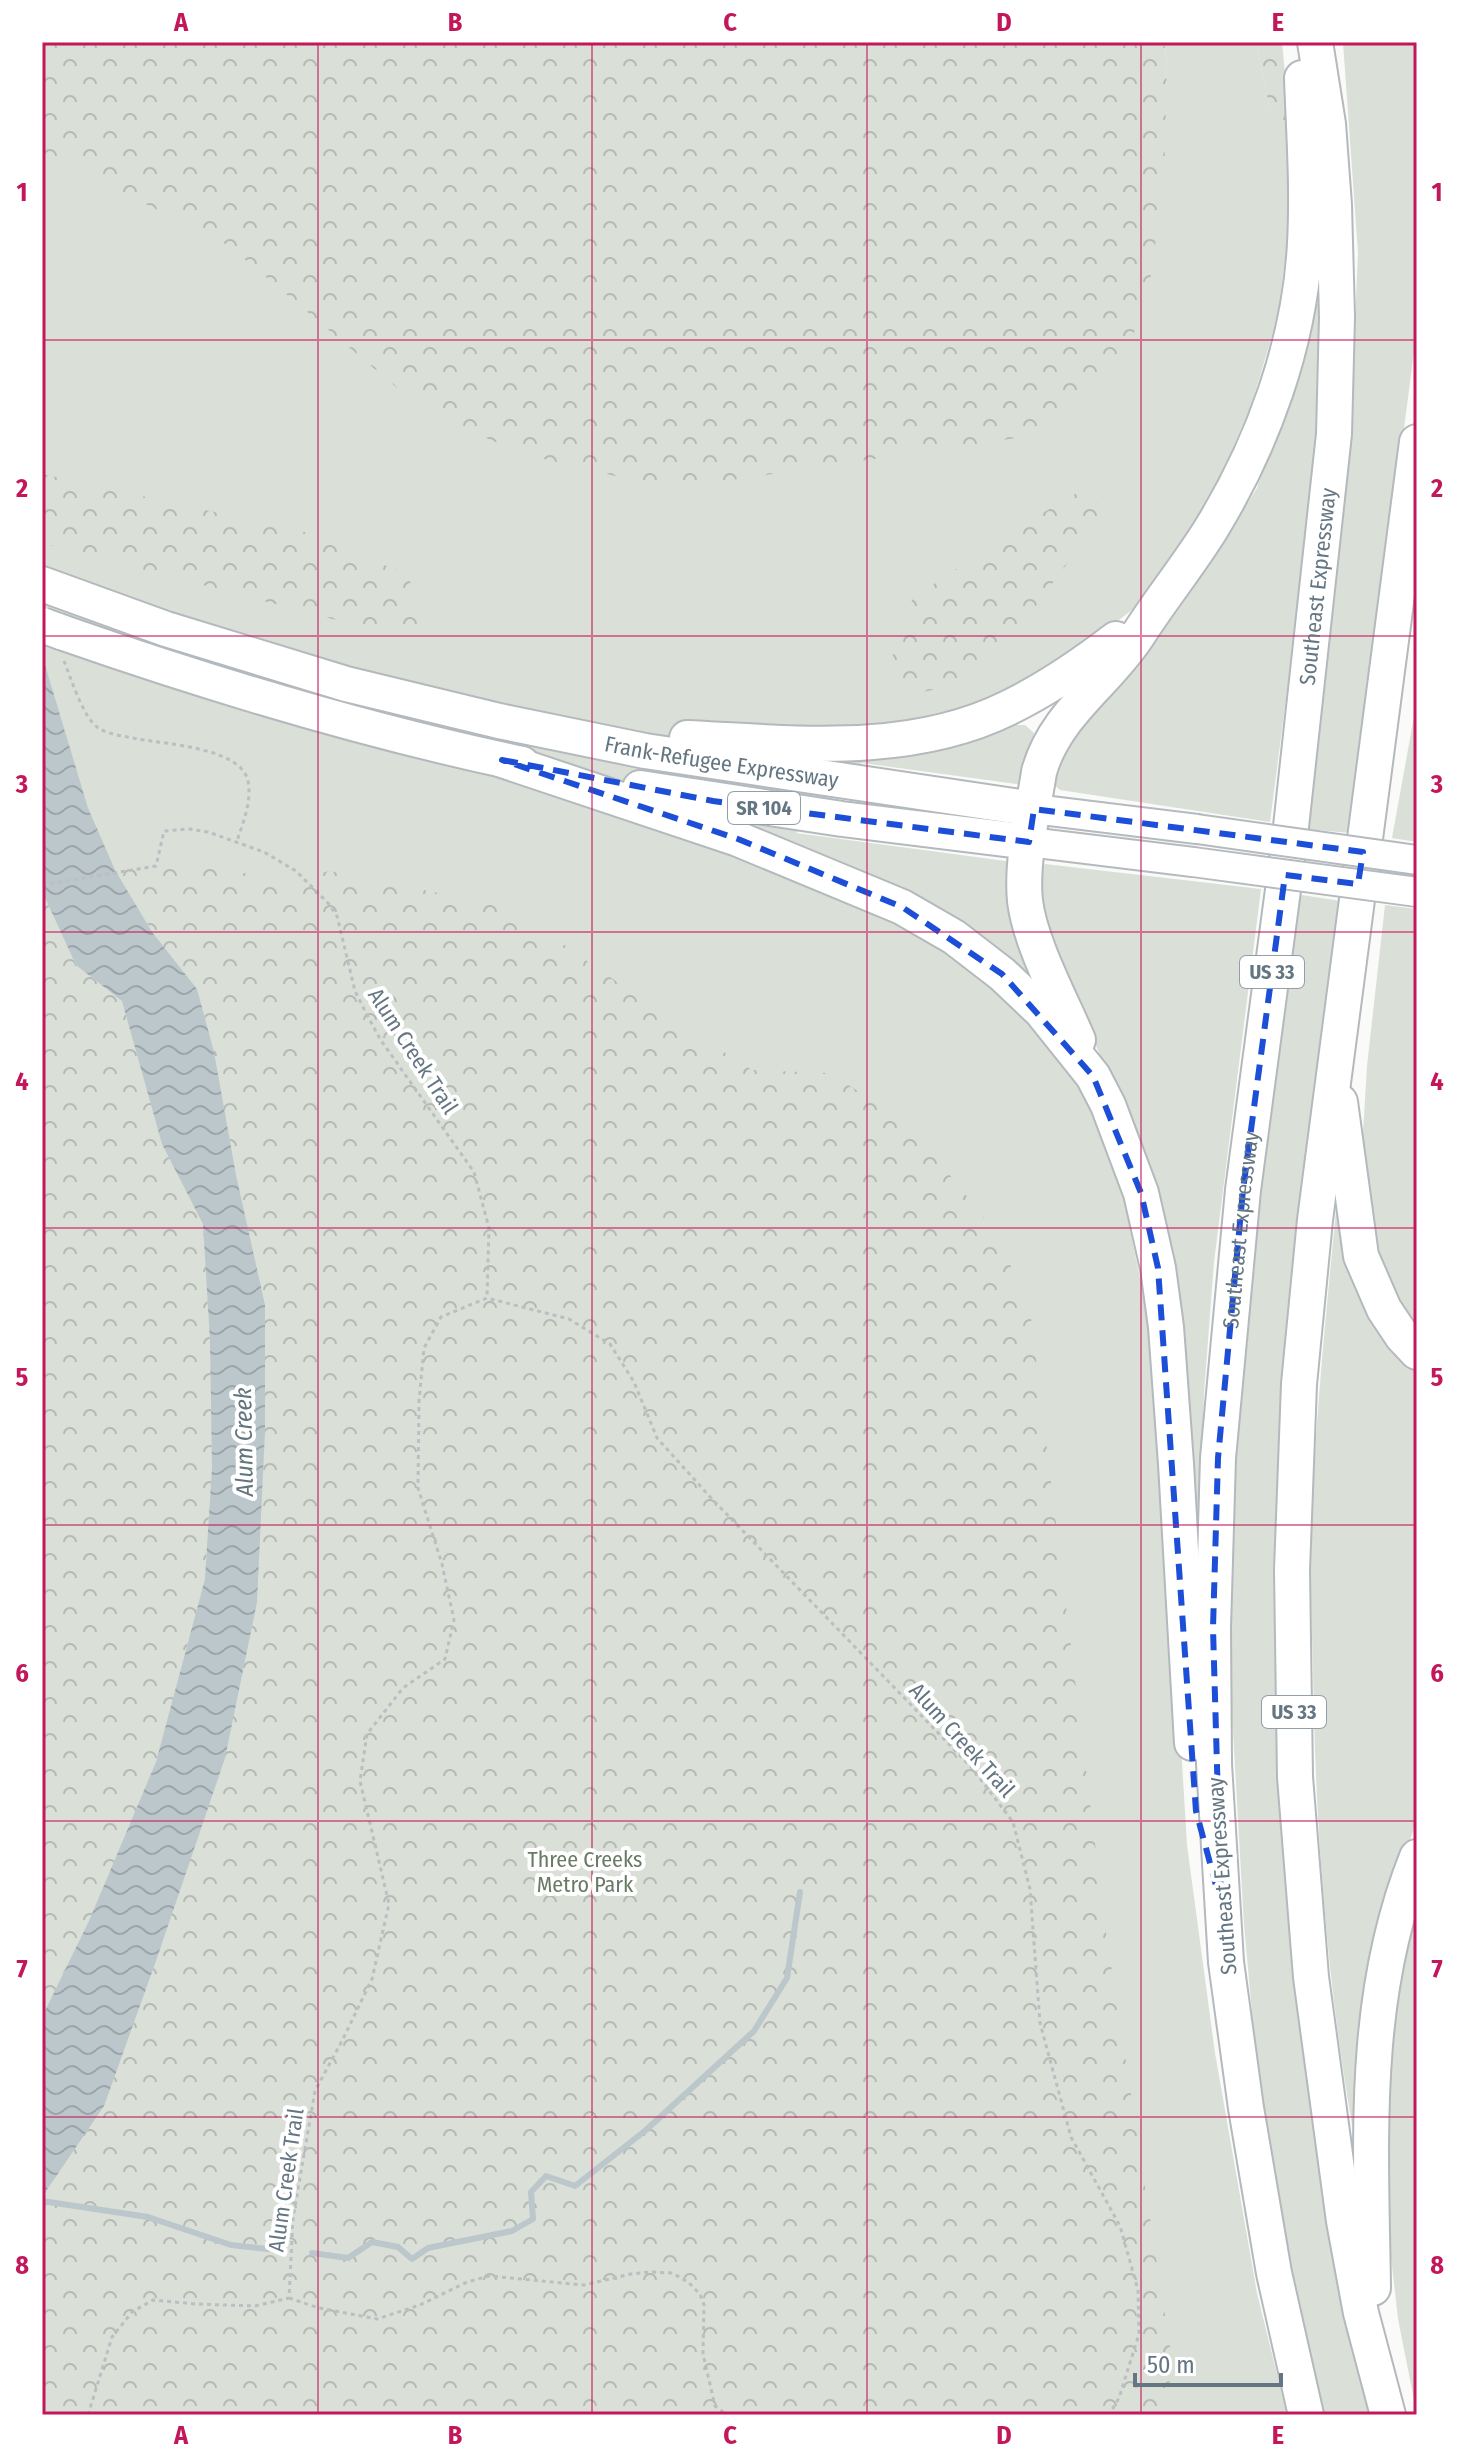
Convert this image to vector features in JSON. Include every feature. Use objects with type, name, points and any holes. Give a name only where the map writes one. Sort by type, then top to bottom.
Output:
[{"type":"highway","points":[[1221,1904],[1196,1811],[1175,1448],[1166,1327],[1158,1268],[1141,1193],[1108,1105],[1028,918],[1024,890],[1039,772],[1052,740],[1066,718],[1132,644],[1211,528],[1240,477],[1266,414],[1296,323],[1307,200],[1301,42]]},
{"type":"highway","name":"Southeast Expressway","points":[[1306,2415],[1274,2273],[1226,1962],[1214,1764],[1213,1628],[1218,1458],[1243,1190],[1289,845],[1334,434],[1337,317],[1334,205],[1328,124],[1315,42]]},
{"type":"highway","name":"US 33","points":[[1388,2415],[1361,2313],[1344,2221],[1319,2044],[1295,1777],[1292,1612],[1297,1421],[1315,1220],[1417,442]]},
{"type":"highway","name":"Frank-Refugee Expressway","points":[[52,587],[166,629],[346,684],[551,732],[1031,825]]},
{"type":"highway","points":[[551,732],[800,744],[898,740],[939,732],[1006,710],[1066,677],[1159,602]]},
{"type":"highway","points":[[1381,717],[1417,611]]},
{"type":"highway","name":"Frank-Refugee Expressway","points":[[54,635],[340,721],[608,782],[713,801],[1031,825]]},
{"type":"highway","points":[[502,760],[738,839],[902,907],[954,937],[1002,974],[1041,1011],[1093,1076]]},
{"type":"highway","points":[[1334,1060],[1361,1256],[1384,1309],[1417,1352]]},
{"type":"highway","points":[[1373,2360],[1371,2074],[1382,1981],[1400,1899],[1417,1857]]},
{"type":"main road","name":"Frank-Refugee Expressway","points":[[1031,825],[1197,829],[1417,860]]},
{"type":"main road","name":"Frank-Refugee Expressway","points":[[1031,825],[1193,862],[1417,892]]},
{"type":"path","points":[[54,635],[90,721],[100,729],[116,735],[208,751],[230,758],[243,768],[248,779],[248,808],[237,841]]},
{"type":"path","name":"Alum Creek Trail","points":[[42,885],[156,866],[164,831],[189,829],[237,841],[264,852],[296,871],[337,916],[355,991],[380,1039],[474,1172],[489,1228],[487,1298]]},
{"type":"path","name":"Alum Creek Trail","points":[[289,2298],[293,2218],[315,2091],[372,1979],[389,1904],[360,1781],[367,1734],[403,1688],[445,1659],[454,1620],[442,1564],[418,1488],[419,1401],[424,1348],[441,1317],[487,1298],[569,1319],[610,1344],[634,1382],[657,1438],[972,1768],[1013,1822],[1030,1889],[1040,2023],[1071,2137],[1120,2226],[1138,2290],[1139,2334],[1119,2398],[1109,2415]]},
{"type":"path","points":[[88,2415],[112,2337],[132,2312],[153,2300],[255,2306],[289,2298],[319,2308],[377,2319],[489,2276],[584,2285],[650,2272],[672,2273],[700,2294],[704,2305],[703,2354],[715,2406],[727,2415]]},
{"type":"highlighted area","points":[[502,760],[713,801],[1029,842],[1034,809],[1363,852],[1358,884],[1285,875],[1243,1190],[1218,1458],[1213,1628],[1221,1904],[1196,1811],[1158,1268],[1141,1193],[1093,1076],[1002,974],[902,907],[738,839]]},
{"type":"green space","name":"Three Creeks Metro Park","points":[[42,42],[1165,117],[1167,62],[1164,42],[1256,42],[1271,114],[1290,127],[1287,243],[1278,315],[1252,403],[1211,499],[1175,557],[1132,610],[1076,653],[998,699],[902,720],[874,750],[995,725],[1025,725],[1034,733],[1023,785],[862,763],[796,833],[1006,861],[1014,916],[1037,987],[983,937],[913,897],[924,933],[986,974],[1055,1047],[1093,1104],[1123,1195],[1151,1332],[1168,1533],[1187,1845],[1215,2053],[1257,2293],[1287,2415],[42,2415]]},
{"type":"green space","points":[[42,42],[1164,42],[1167,62],[1164,184],[1147,302],[1116,375],[1036,435],[670,489],[527,455],[428,414],[229,246],[42,152]]},
{"type":"green space","points":[[1256,42],[1282,42],[1290,127],[1271,115]]},
{"type":"green space","points":[[1343,42],[1417,42],[1417,329],[1351,833],[1304,829],[1337,573],[1349,452],[1358,253]]},
{"type":"green space","points":[[1314,304],[1321,304],[1315,446],[1302,576],[1270,822],[1060,790],[1052,783],[1064,741],[1193,588],[1257,488],[1287,403]]},
{"type":"green space","points":[[42,474],[305,532],[406,574],[432,623],[371,629],[42,543]]},
{"type":"green space","points":[[1104,484],[1102,516],[1016,633],[953,686],[901,696],[891,645],[913,598],[1029,521],[1089,486]]},
{"type":"green space","points":[[1417,700],[1417,842],[1392,838]]},
{"type":"green space","points":[[197,861],[284,883],[329,871],[512,908],[641,999],[752,1070],[828,1073],[905,1119],[996,1233],[1030,1310],[1105,1926],[1173,2367],[1162,2415],[42,2415],[42,2197],[104,2106],[157,1958],[257,1602],[265,1431],[265,1305],[236,1175],[214,1052],[197,989],[152,932],[115,870]]},
{"type":"green space","points":[[1045,864],[1261,889],[1214,1262],[1204,1393],[1199,1567],[1135,1135],[1079,1007],[1034,891],[1036,876]]},
{"type":"green space","points":[[42,891],[76,965],[122,1001],[162,1144],[203,1224],[210,1340],[212,1468],[205,1579],[156,1762],[89,1921],[42,2017]]},
{"type":"green space","points":[[1295,894],[1341,901],[1276,1647],[1374,2415],[1325,2415],[1292,2273],[1256,2055],[1244,1925],[1232,1713],[1229,1561],[1236,1387]]},
{"type":"green space","points":[[1385,905],[1417,909],[1417,1325],[1399,1306],[1371,1246],[1362,1149],[1367,1066]]},
{"type":"green space","points":[[1343,1210],[1417,1365],[1417,1821],[1387,1902],[1361,2128],[1353,2130],[1336,2015],[1324,1899],[1316,1782],[1311,1583],[1314,1469],[1324,1340],[1336,1211]]},
{"type":"green space","points":[[1417,1886],[1417,2415],[1398,2319],[1387,2221],[1385,2102],[1390,2021]]},
{"type":"water","name":"Alum Creek","points":[[42,655],[88,808],[115,870],[152,932],[197,989],[214,1052],[236,1175],[265,1305],[265,1431],[257,1602],[225,1758],[104,2106],[42,2197],[42,2017],[89,1921],[156,1762],[205,1579],[212,1468],[210,1340],[203,1224],[162,1144],[122,1001],[76,965],[42,891]]},
{"type":"waterway","points":[[312,2253],[348,2258],[372,2242],[398,2247],[412,2259],[428,2248],[512,2231],[533,2219],[531,2192],[546,2176],[575,2186],[646,2130],[754,2031],[787,1978],[800,1892]]},
{"type":"waterway","points":[[42,2201],[148,2217],[231,2245],[268,2249]]}]
